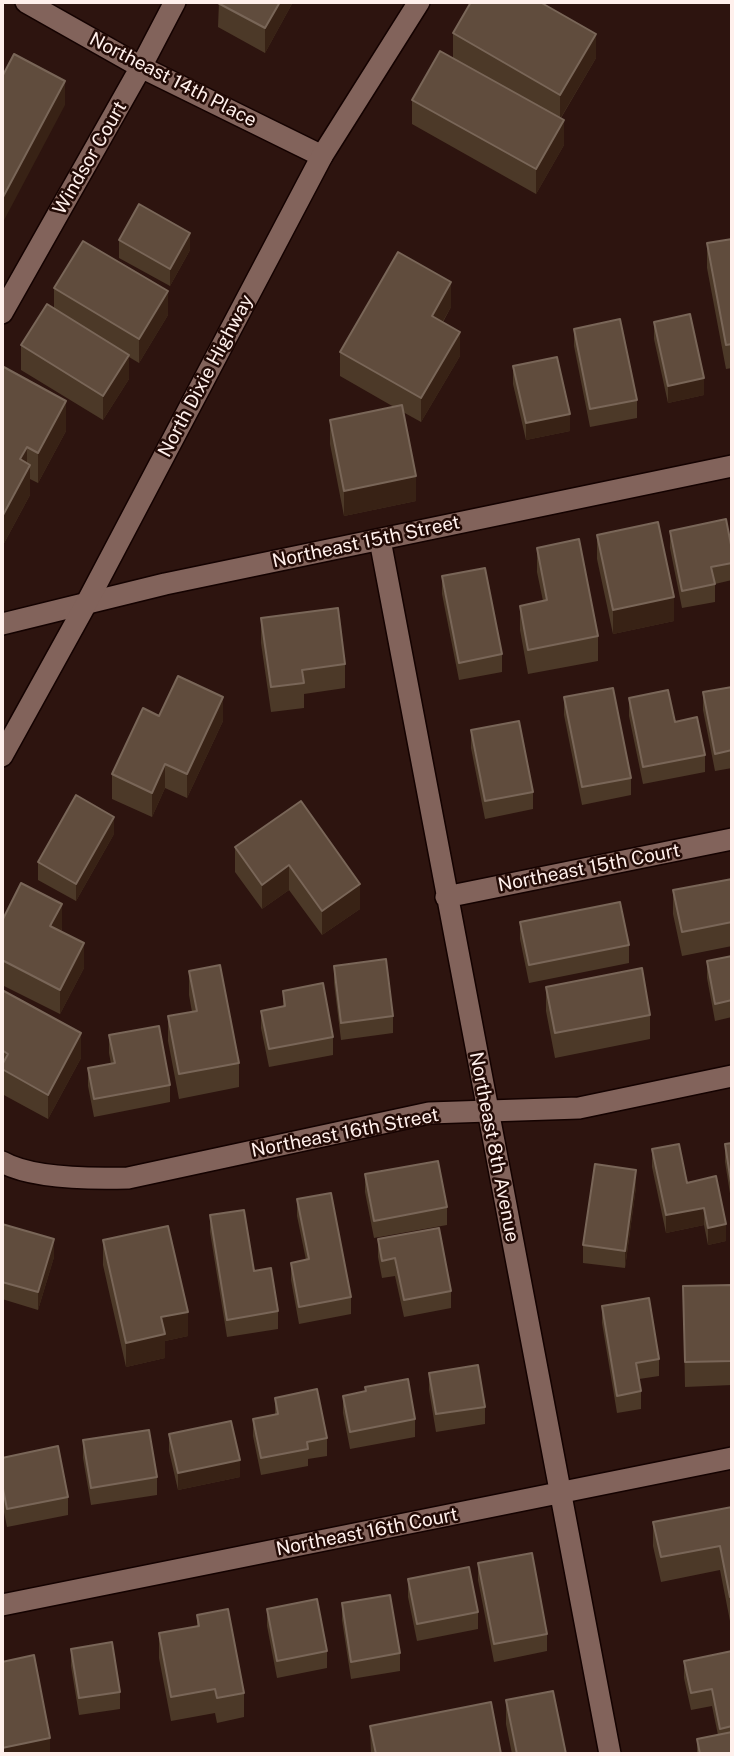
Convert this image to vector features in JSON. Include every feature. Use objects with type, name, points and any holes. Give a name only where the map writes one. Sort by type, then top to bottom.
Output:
[{"type":"street","name":"Northeast 14th Place","points":[[26,2],[141,67],[322,156]]},
{"type":"street","name":"Windsor Court","points":[[2,313],[175,2]]},
{"type":"street","name":"North Dixie Highway","points":[[2,756],[86,604],[322,156],[418,2]]},
{"type":"street","name":"Northeast 15th Street","points":[[2,624],[165,584],[732,466]]},
{"type":"street","name":"Northeast 8th Avenue","points":[[380,540],[610,1754]]},
{"type":"street","name":"Northeast 15th Court","points":[[446,897],[732,839]]},
{"type":"street","name":"Northeast 16th Street","points":[[2,1162],[13,1168],[85,1179],[128,1178],[429,1113],[579,1108],[732,1076]]},
{"type":"street","name":"Northeast 16th Court","points":[[2,1605],[732,1458]]},
{"type":"building","points":[[219,2],[280,2],[265,28]]},
{"type":"building","points":[[471,2],[540,2],[596,34],[560,95],[453,33]]},
{"type":"building","points":[[440,51],[564,120],[536,169],[412,100]]},
{"type":"building","points":[[14,54],[65,81],[2,199],[2,77]]},
{"type":"building","points":[[139,204],[190,233],[170,269],[119,240]]},
{"type":"building","points":[[732,239],[732,344],[726,345],[707,243]]},
{"type":"building","points":[[83,241],[168,291],[139,339],[54,288]]},
{"type":"building","points":[[398,252],[451,282],[432,316],[460,332],[421,398],[340,352]]},
{"type":"building","points":[[47,304],[129,355],[103,396],[21,345]]},
{"type":"building","points":[[690,314],[704,378],[668,386],[654,322]]},
{"type":"building","points":[[620,319],[637,400],[590,409],[574,329]]},
{"type":"building","points":[[557,357],[570,414],[526,423],[513,366]]},
{"type":"building","points":[[2,366],[66,401],[38,453],[27,447],[20,459],[30,465],[2,517]]},
{"type":"building","points":[[402,405],[416,476],[344,491],[330,420]]},
{"type":"building","points":[[726,519],[732,563],[711,567],[715,584],[682,591],[670,531]]},
{"type":"building","points":[[658,522],[674,597],[613,610],[597,535]]},
{"type":"building","points":[[579,539],[598,636],[528,650],[520,606],[547,600],[537,548]]},
{"type":"building","points":[[485,568],[502,654],[459,663],[442,576]]},
{"type":"building","points":[[338,608],[345,664],[302,670],[304,683],[271,687],[261,618]]},
{"type":"building","points":[[178,676],[223,697],[187,774],[165,764],[152,793],[112,774],[143,708],[159,716]]},
{"type":"building","points":[[732,687],[732,750],[715,754],[703,692]]},
{"type":"building","points":[[613,688],[631,778],[582,787],[564,697]]},
{"type":"building","points":[[668,690],[675,722],[697,717],[705,755],[643,767],[629,698]]},
{"type":"building","points":[[519,721],[533,792],[485,801],[471,730]]},
{"type":"building","points":[[76,795],[114,817],[76,884],[38,862]]},
{"type":"building","points":[[301,801],[360,884],[322,911],[289,865],[262,885],[235,847]]},
{"type":"building","points":[[732,879],[732,922],[682,932],[673,890]]},
{"type":"building","points":[[21,883],[62,904],[50,926],[84,943],[60,990],[2,960],[2,921]]},
{"type":"building","points":[[620,902],[629,945],[529,965],[520,922]]},
{"type":"building","points":[[732,956],[732,1000],[715,1004],[707,961]]},
{"type":"building","points":[[386,959],[393,1016],[341,1023],[334,966]]},
{"type":"building","points":[[220,965],[239,1063],[179,1074],[168,1016],[197,1011],[189,971]]},
{"type":"building","points":[[642,968],[650,1015],[555,1033],[546,987]]},
{"type":"building","points":[[323,983],[333,1037],[269,1049],[261,1011],[285,1006],[283,991]]},
{"type":"building","points":[[2,990],[81,1033],[48,1095],[2,1069],[8,1054],[2,1050]]},
{"type":"building","points":[[159,1026],[170,1085],[94,1099],[88,1068],[115,1063],[109,1035]]},
{"type":"building","points":[[732,1143],[732,1189],[725,1144]]},
{"type":"building","points":[[679,1144],[687,1183],[716,1176],[726,1224],[708,1228],[704,1208],[666,1215],[652,1149]]},
{"type":"building","points":[[438,1161],[447,1207],[374,1221],[365,1174]]},
{"type":"building","points":[[595,1164],[636,1170],[625,1251],[583,1245]]},
{"type":"building","points":[[331,1193],[351,1297],[299,1307],[291,1263],[309,1259],[297,1199]]},
{"type":"building","points":[[244,1210],[254,1271],[271,1268],[278,1311],[227,1320],[210,1215]]},
{"type":"building","points":[[2,1224],[54,1239],[38,1292],[2,1282]]},
{"type":"building","points":[[168,1226],[188,1312],[161,1317],[165,1334],[126,1343],[103,1240]]},
{"type":"building","points":[[439,1228],[451,1291],[404,1300],[395,1258],[382,1261],[378,1239]]},
{"type":"building","points":[[732,1285],[732,1361],[685,1362],[683,1286]]},
{"type":"building","points":[[649,1298],[659,1359],[636,1363],[641,1391],[617,1396],[602,1306]]},
{"type":"building","points":[[478,1365],[485,1407],[436,1414],[429,1373]]},
{"type":"building","points":[[408,1379],[415,1419],[350,1432],[343,1396],[366,1391],[365,1387]]},
{"type":"building","points":[[317,1389],[327,1438],[307,1442],[308,1449],[261,1458],[253,1419],[278,1414],[275,1398]]},
{"type":"building","points":[[231,1421],[240,1460],[178,1473],[169,1434]]},
{"type":"building","points":[[149,1430],[157,1477],[91,1488],[83,1440]]},
{"type":"building","points":[[58,1446],[68,1497],[7,1509],[2,1484],[2,1458]]},
{"type":"building","points":[[732,1507],[730,1597],[720,1546],[661,1557],[653,1522]]},
{"type":"building","points":[[532,1553],[547,1634],[494,1644],[478,1563]]},
{"type":"building","points":[[469,1567],[478,1612],[417,1624],[408,1579]]},
{"type":"building","points":[[390,1595],[400,1653],[351,1662],[342,1603]]},
{"type":"building","points":[[317,1599],[327,1651],[277,1661],[267,1609]]},
{"type":"building","points":[[228,1609],[244,1693],[217,1698],[215,1689],[171,1697],[159,1633],[199,1626],[197,1615]]},
{"type":"building","points":[[112,1642],[120,1692],[79,1698],[71,1649]]},
{"type":"building","points":[[732,1651],[732,1726],[720,1729],[712,1689],[691,1693],[684,1661]]},
{"type":"building","points":[[34,1655],[50,1738],[2,1748],[2,1662]]},
{"type":"building","points":[[553,1691],[566,1754],[517,1754],[506,1700]]},
{"type":"building","points":[[491,1702],[501,1754],[376,1754],[370,1726]]},
{"type":"building","points":[[732,1732],[732,1754],[700,1754],[697,1739]]}]
